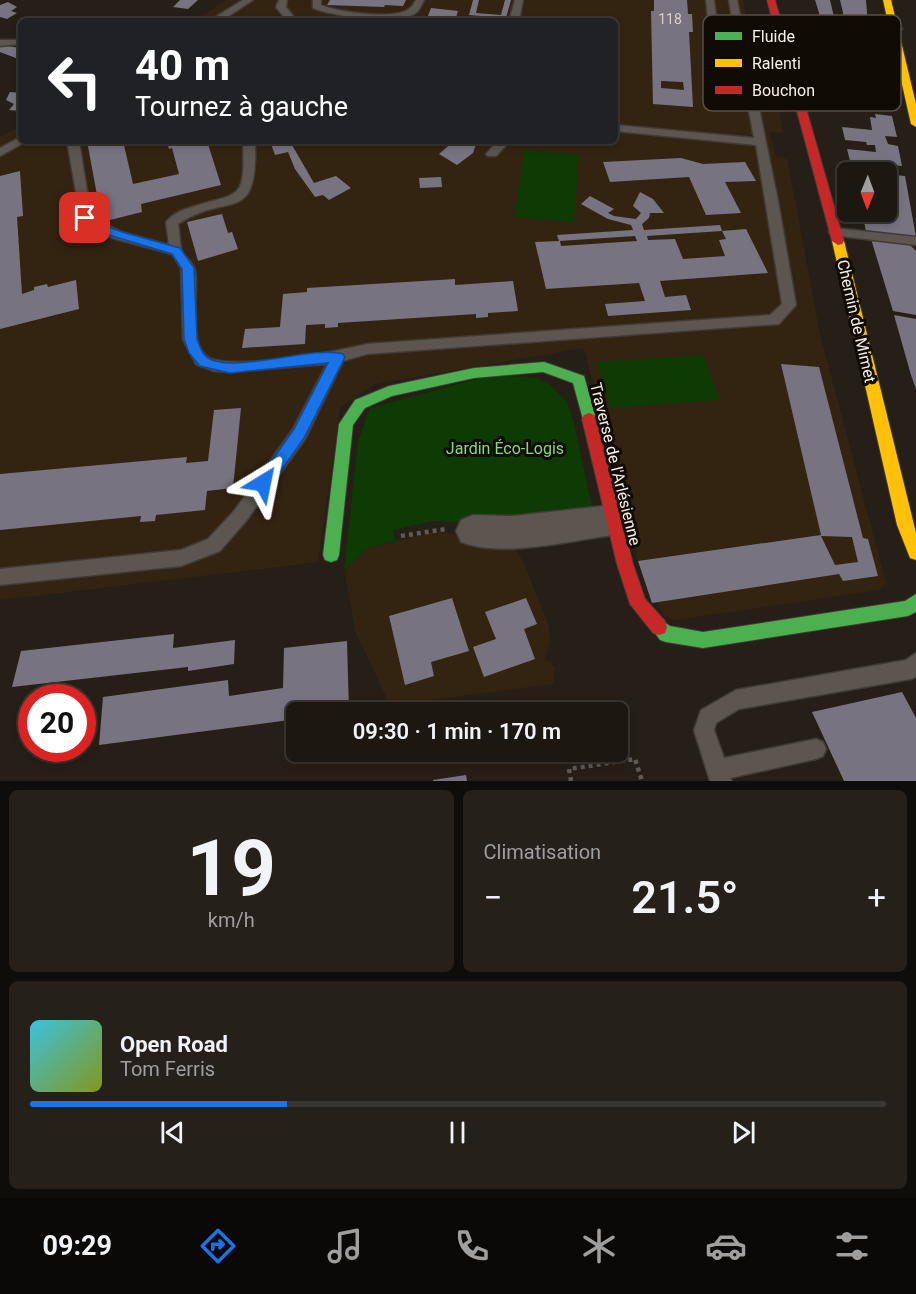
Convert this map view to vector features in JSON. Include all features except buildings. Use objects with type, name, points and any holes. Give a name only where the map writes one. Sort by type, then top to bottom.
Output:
[{"type":"street","name":"Chemin de Mimet","points":[[771,0],[778,15]]},
{"type":"street","name":"Chemin de Mimet","points":[[782,15],[783,0]]},
{"type":"street","points":[[887,0],[891,15]]},
{"type":"street","points":[[901,36],[916,41]]},
{"type":"street","points":[[901,60],[916,124]]},
{"type":"street","name":"Chemin de Mimet","points":[[803,111],[836,232],[905,525],[916,553]]},
{"type":"street","name":"Traverse de l'Arlésienne","points":[[331,555],[346,424],[360,404],[389,391],[474,373],[544,367],[579,380],[614,520],[638,604],[666,634],[703,640],[913,610]]},
{"type":"street","points":[[473,531],[513,532],[614,520]]},
{"type":"lane","points":[[219,18],[249,0]]},
{"type":"lane","points":[[283,0],[281,7],[290,18]]},
{"type":"lane","points":[[317,0],[316,6],[330,12],[397,17],[413,11],[420,0]]},
{"type":"lane","points":[[515,18],[519,0]]},
{"type":"lane","points":[[710,0],[711,15]]},
{"type":"lane","points":[[733,0],[736,15]]},
{"type":"lane","points":[[0,43],[17,44]]},
{"type":"lane","points":[[249,144],[246,186],[239,197],[229,204],[182,213],[172,222],[176,251],[188,268],[190,339],[194,350],[204,363],[230,368],[338,357],[367,349],[774,320],[789,305],[772,201],[753,111]]},
{"type":"lane","points":[[618,128],[759,142]]},
{"type":"lane","points":[[0,153],[18,142]]},
{"type":"lane","points":[[73,144],[85,218],[96,227],[140,243],[176,251]]},
{"type":"lane","points":[[492,154],[501,144]]},
{"type":"lane","points":[[836,232],[916,241]]},
{"type":"lane","points":[[0,578],[181,558],[214,545],[240,516],[299,434],[338,357]]},
{"type":"lane","points":[[816,749],[719,776],[704,730],[708,717],[736,700],[911,669],[916,663]]},
{"type":"path","points":[[401,536],[438,528],[473,531]]},
{"type":"path","points":[[571,781],[569,769],[635,759],[642,781]]},
{"type":"shaded area","points":[[227,0],[743,0],[746,15],[703,15],[703,111],[779,111],[783,133],[769,132],[776,157],[787,159],[820,334],[886,583],[879,590],[675,620],[663,615],[638,561],[584,348],[375,384],[340,408],[318,562],[0,600],[0,137],[18,128],[18,144],[618,144],[618,18],[198,18]]},
{"type":"shaded area","points":[[439,531],[497,542],[515,550],[523,561],[548,624],[550,641],[545,659],[555,667],[553,684],[413,702],[389,702],[356,633],[344,570],[368,548]]},
{"type":"green space","points":[[524,150],[579,155],[574,222],[515,217]]},
{"type":"green space","points":[[703,355],[720,400],[610,408],[597,362]]},
{"type":"green space","name":"Jardin Éco-Logis","points":[[492,375],[536,378],[549,384],[567,402],[574,423],[593,511],[471,523],[432,521],[393,530],[396,541],[368,548],[344,570],[358,441],[370,408]]},
{"type":"traffic: fast","points":[[331,555],[346,424],[360,404],[389,391],[474,373],[544,367],[579,380],[589,419]]},
{"type":"traffic: fast","points":[[659,627],[666,634],[703,640],[908,608],[916,602]]},
{"type":"traffic: slow","points":[[887,0],[891,15]]},
{"type":"traffic: slow","points":[[901,60],[916,124]]},
{"type":"traffic: slow","points":[[838,241],[905,525],[916,553]]},
{"type":"traffic: jam","points":[[771,0],[775,15]]},
{"type":"traffic: jam","points":[[802,111],[838,241]]},
{"type":"traffic: jam","points":[[589,419],[625,564],[638,604],[659,627]]},
{"type":"route","points":[[85,218],[96,227],[140,243],[176,251],[188,268],[190,339],[194,350],[204,363],[230,368],[338,357],[299,434],[263,483]]}]
